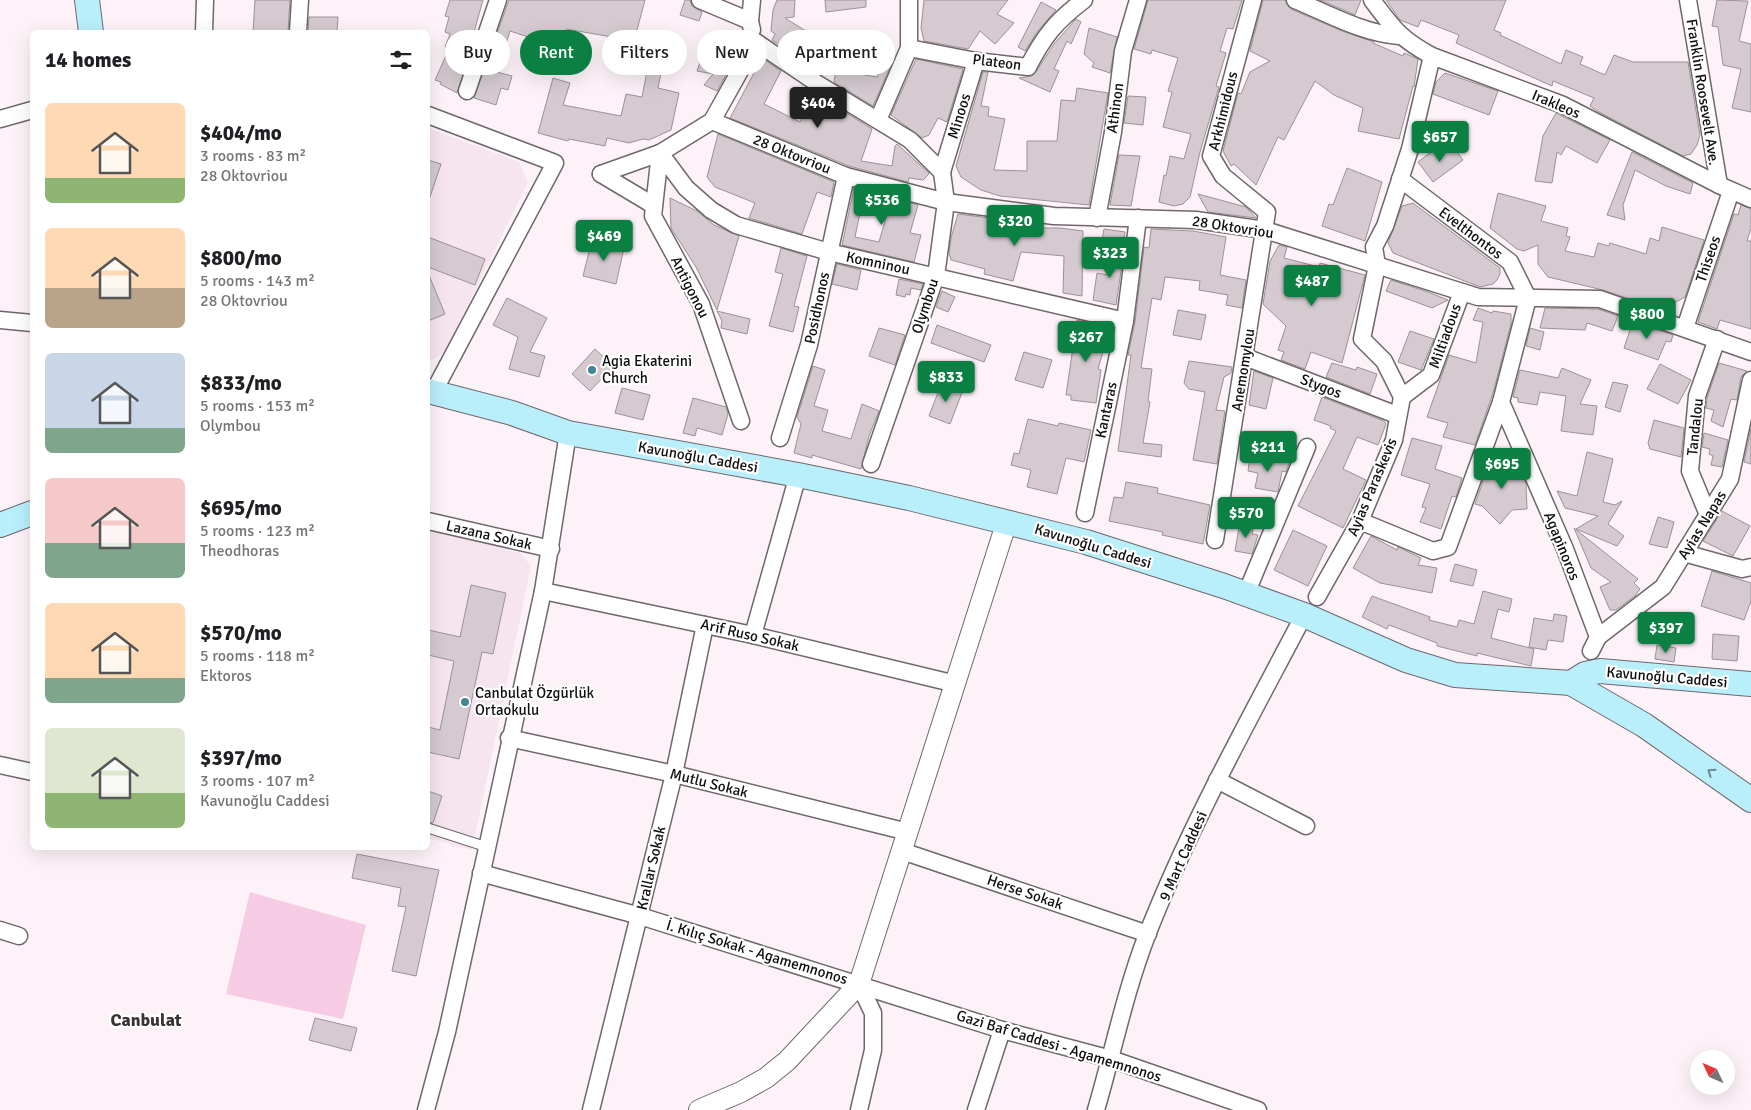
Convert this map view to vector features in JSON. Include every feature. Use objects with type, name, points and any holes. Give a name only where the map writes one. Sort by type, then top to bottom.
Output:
[{"type":"main road","points":[[87,0],[91,30]]},
{"type":"main road","name":"Kavunoğlu Caddesi","points":[[431,391],[512,414],[568,433],[798,475],[1007,521],[1086,542],[1246,594],[1311,606],[1406,660],[1455,675],[1571,683],[1585,674],[1600,671],[1751,684]]},
{"type":"main road","points":[[0,526],[30,514]]},
{"type":"main road","points":[[1571,683],[1644,725],[1751,800]]},
{"type":"street","points":[[204,30],[205,0]]},
{"type":"street","points":[[298,30],[300,0]]},
{"type":"street","points":[[467,91],[498,0]]},
{"type":"street","points":[[700,0],[750,21]]},
{"type":"street","points":[[752,0],[750,21],[753,30]]},
{"type":"street","points":[[878,120],[909,48],[908,0]]},
{"type":"street","name":"Plateon","points":[[909,48],[976,61],[1028,67],[1044,37],[1066,14],[1084,0]]},
{"type":"street","name":"Athinon","points":[[1097,218],[1113,132],[1123,51],[1138,0]]},
{"type":"street","name":"Arkhimidous","points":[[1253,0],[1211,156],[1223,176],[1267,212],[1265,230]]},
{"type":"street","points":[[1296,0],[1362,28],[1381,34],[1399,36]]},
{"type":"street","name":"Irakleos","points":[[1372,0],[1399,36],[1432,56],[1564,105],[1725,188],[1751,199]]},
{"type":"street","name":"Franklin Roosevelt Ave.","points":[[1688,0],[1725,188]]},
{"type":"street","points":[[767,49],[818,84],[910,140],[942,172]]},
{"type":"street","points":[[1402,397],[1384,360],[1362,339],[1377,264],[1374,247],[1385,226],[1410,149],[1432,56]]},
{"type":"street","name":"Minoos","points":[[942,172],[976,61]]},
{"type":"street","points":[[654,205],[601,174],[660,153],[712,122],[738,75]]},
{"type":"street","points":[[0,119],[30,111]]},
{"type":"street","points":[[430,115],[555,163],[431,391]]},
{"type":"street","name":"28 Oktovriou","points":[[712,122],[846,176],[946,202],[1054,216],[1196,220],[1265,230],[1478,297],[1600,299],[1751,352]]},
{"type":"street","name":"Antigonou","points":[[660,153],[653,216],[702,304],[741,421]]},
{"type":"street","name":"Komninou","points":[[660,153],[686,188],[711,210],[736,225],[829,252],[1125,321]]},
{"type":"street","name":"Olymbou","points":[[871,464],[936,276],[946,202],[942,172]]},
{"type":"street","name":"Posidhonos","points":[[780,438],[809,345],[846,176]]},
{"type":"street","name":"Evelthontos","points":[[1400,179],[1510,262],[1528,298]]},
{"type":"street","name":"Thiseos","points":[[1685,328],[1725,188]]},
{"type":"street","name":"Kantaras","points":[[1085,514],[1125,321],[1138,218]]},
{"type":"street","name":"Anemomylou","points":[[1215,540],[1265,230]]},
{"type":"street","name":"Miltiadous","points":[[1402,397],[1431,375],[1462,292]]},
{"type":"street","points":[[1360,521],[1433,552],[1448,547],[1501,402],[1528,298]]},
{"type":"street","points":[[0,320],[30,323]]},
{"type":"street","name":"Tandalou","points":[[1708,515],[1690,471],[1697,396],[1716,339]]},
{"type":"street","name":"Stygos","points":[[1245,357],[1397,415]]},
{"type":"street","name":"Ayias Napas","points":[[1595,644],[1663,587],[1730,479],[1751,380]]},
{"type":"street","name":"Ayias Paraskevis","points":[[1311,606],[1360,521],[1394,440],[1397,415],[1402,397]]},
{"type":"street","name":"Agapinoros","points":[[1501,402],[1565,549],[1595,644]]},
{"type":"street","points":[[426,1110],[447,1032],[509,738],[543,592],[568,433]]},
{"type":"street","points":[[1246,594],[1307,447]]},
{"type":"street","points":[[753,635],[798,475]]},
{"type":"street","name":"Lazana Sokak","points":[[430,521],[551,549]]},
{"type":"street","points":[[699,1110],[741,1092],[773,1072],[821,1026],[859,984],[1007,521]]},
{"type":"street","points":[[1684,553],[1742,570],[1751,567]]},
{"type":"street","name":"Arif Ruso Sokak","points":[[543,592],[753,635],[956,684]]},
{"type":"street","name":"9 Mart Caddesi","points":[[1096,1110],[1111,1059],[1119,1019],[1148,934],[1217,780],[1311,606]]},
{"type":"street","name":"Krallar Sokak","points":[[591,1110],[674,774],[705,625]]},
{"type":"street","name":"Mutlu Sokak","points":[[509,738],[674,774],[908,832]]},
{"type":"street","points":[[0,765],[30,772]]},
{"type":"street","points":[[1217,780],[1306,826]]},
{"type":"street","name":"Herse Sokak","points":[[902,851],[1148,934]]},
{"type":"street","name":"İ. Kılıç Sokak - Agamemnonos","points":[[481,873],[640,916],[859,984]]},
{"type":"street","points":[[0,930],[20,936]]},
{"type":"street","points":[[859,984],[873,1013],[873,1050],[860,1110]]},
{"type":"street","name":"Gazi Baf Caddesi - Agamemnonos","points":[[859,984],[1002,1030],[1111,1059],[1254,1109]]},
{"type":"street","points":[[976,1110],[1002,1030]]},
{"type":"lane","points":[[430,829],[487,847]]},
{"type":"shaded area","points":[[430,129],[519,162],[528,182],[445,352],[430,361]]},
{"type":"shaded area","name":"Canbulat Özgürlük Ortaokulu","points":[[430,530],[520,553],[531,566],[472,850],[430,839]]},
{"type":"shaded area","points":[[250,892],[366,925],[343,1019],[226,994]]},
{"type":"building","points":[[255,0],[290,0],[288,30],[253,30]]},
{"type":"building","points":[[450,0],[483,0],[475,30],[446,30],[449,17],[445,16]]},
{"type":"building","points":[[509,0],[645,0],[637,30],[602,30],[602,35],[592,34],[592,30],[520,30],[520,34],[510,30],[498,30]]},
{"type":"building","points":[[685,0],[690,0],[692,6],[702,12],[699,21],[680,15]]},
{"type":"building","points":[[777,0],[795,0],[794,17],[785,18],[804,30],[777,30],[777,43],[772,40],[775,34],[771,31],[773,10]]},
{"type":"building","points":[[825,0],[866,0],[866,7],[826,12]]},
{"type":"building","points":[[924,0],[1008,0],[997,14],[1014,23],[995,44],[980,31],[968,49],[924,41],[921,28]]},
{"type":"building","points":[[1148,0],[1242,0],[1233,29],[1227,28],[1220,51],[1226,53],[1216,86],[1219,87],[1200,152],[1190,197],[1183,204],[1174,206],[1159,202],[1164,175],[1166,176],[1170,156],[1184,159],[1191,134],[1163,127],[1172,92],[1168,91],[1178,58],[1152,50],[1151,54],[1134,49]]},
{"type":"building","points":[[1263,0],[1285,0],[1291,9],[1342,31],[1374,42],[1403,56],[1404,53],[1418,59],[1414,87],[1399,139],[1358,131],[1363,108],[1334,95],[1315,81],[1284,140],[1278,137],[1256,185],[1234,164],[1231,166],[1223,151],[1238,93],[1241,94],[1250,72],[1270,61],[1250,51]]},
{"type":"building","points":[[1320,0],[1361,0],[1355,15]]},
{"type":"building","points":[[1386,0],[1506,0],[1494,30],[1501,33],[1500,35],[1561,64],[1566,50],[1583,57],[1580,64],[1605,75],[1614,55],[1633,62],[1688,62],[1700,135],[1697,145],[1691,154],[1683,156],[1597,111],[1590,106],[1594,98],[1553,81],[1552,86],[1456,43],[1459,35],[1421,20],[1418,27],[1400,20]]},
{"type":"building","points":[[1717,0],[1748,1],[1739,41],[1751,44],[1751,112],[1732,108],[1741,69],[1723,65],[1718,27],[1712,26]]},
{"type":"building","points":[[1041,2],[1056,10],[1037,32],[1025,51],[1018,47]]},
{"type":"building","points":[[309,17],[338,17],[337,30],[308,30]]},
{"type":"building","points":[[1076,19],[1081,22],[1071,44],[1067,41],[1054,69],[1059,71],[1050,92],[1019,78],[1032,76],[1036,72],[1054,44]]},
{"type":"building","points":[[1089,28],[1117,37],[1110,73],[1092,67],[1094,63],[1084,54]]},
{"type":"building","points":[[445,58],[445,75],[463,75],[457,93],[435,80]]},
{"type":"building","points":[[916,59],[963,69],[947,122],[938,118],[929,135],[922,138],[891,115]]},
{"type":"building","points":[[767,61],[777,68],[777,75],[779,75],[764,104],[800,122],[803,116],[811,119],[824,99],[872,129],[861,161],[892,166],[895,146],[897,144],[929,173],[923,180],[909,178],[908,182],[849,166],[730,118],[753,75],[767,75]]},
{"type":"building","points":[[983,72],[988,72],[981,106],[989,107],[988,116],[1005,119],[994,170],[1027,171],[1027,141],[1057,141],[1061,100],[1075,101],[1077,88],[1108,93],[1089,205],[1000,196],[981,190],[961,177],[956,166]]},
{"type":"building","points":[[1445,73],[1498,91],[1489,115],[1433,94],[1436,82]]},
{"type":"building","points":[[482,75],[512,76],[508,90],[501,88],[496,105],[474,98]]},
{"type":"building","points":[[646,75],[661,75],[658,88],[679,93],[671,130],[649,140],[643,139],[629,143],[607,138],[605,146],[569,139],[568,141],[538,133],[553,78],[570,83],[563,105],[621,116],[626,94],[642,97]]},
{"type":"building","points":[[712,75],[726,75],[717,91],[704,85]]},
{"type":"building","points":[[835,75],[877,77],[878,75],[887,75],[873,106],[835,83]]},
{"type":"building","points":[[1128,96],[1146,97],[1143,125],[1124,123]]},
{"type":"building","points":[[1556,113],[1610,140],[1597,163],[1566,146],[1561,155],[1557,152],[1552,183],[1535,181],[1543,136]]},
{"type":"building","points":[[718,134],[834,182],[831,197],[817,192],[802,234],[749,218],[755,203],[715,187],[707,177]]},
{"type":"building","points":[[1435,149],[1457,152],[1463,160],[1433,182],[1418,162]]},
{"type":"building","points":[[1632,152],[1693,183],[1690,194],[1666,186],[1635,170],[1623,205],[1625,220],[1607,215]]},
{"type":"building","points":[[1119,155],[1140,156],[1131,206],[1110,205]]},
{"type":"building","points":[[430,161],[441,164],[430,197]]},
{"type":"building","points":[[1347,168],[1382,182],[1365,241],[1322,226],[1329,204],[1333,205]]},
{"type":"building","points":[[854,188],[918,205],[910,233],[921,235],[914,262],[842,245]],"holes":[[[861,208],[887,214],[879,242],[855,237]]]},
{"type":"building","points":[[1498,193],[1546,206],[1541,221],[1568,228],[1566,236],[1570,237],[1565,251],[1594,257],[1598,243],[1609,246],[1610,243],[1646,254],[1650,238],[1659,241],[1662,227],[1704,240],[1685,297],[1661,310],[1603,290],[1548,277],[1538,264],[1538,245],[1524,251],[1517,249],[1490,228]]},
{"type":"building","points":[[1198,194],[1246,207],[1256,218],[1208,212]]},
{"type":"building","points":[[670,198],[697,211],[714,225],[739,236],[717,310],[696,267],[671,228]]},
{"type":"building","points":[[1413,203],[1500,268],[1497,280],[1493,284],[1480,287],[1393,253],[1388,243],[1402,206]]},
{"type":"building","points":[[1741,205],[1751,209],[1751,228],[1747,241],[1751,241],[1751,329],[1720,320],[1717,329],[1698,322],[1734,214],[1738,215]]},
{"type":"building","points":[[958,214],[1029,223],[1028,228],[1060,228],[1083,231],[1082,296],[1063,293],[1064,256],[1021,252],[1013,281],[984,274],[985,269],[951,260],[949,253],[951,238]]},
{"type":"building","points":[[1104,229],[1125,232],[1123,244],[1102,240]]},
{"type":"building","points":[[1151,229],[1193,231],[1226,237],[1220,275],[1246,280],[1242,308],[1226,305],[1228,295],[1199,290],[1200,281],[1165,277],[1161,300],[1152,298],[1141,368],[1152,369],[1148,401],[1150,402],[1143,443],[1162,445],[1161,457],[1118,451],[1131,355],[1128,355],[1135,322],[1144,247],[1149,248]]},
{"type":"building","points":[[430,238],[485,259],[475,285],[430,268]]},
{"type":"building","points":[[592,240],[624,248],[616,284],[583,276]]},
{"type":"building","points":[[1116,242],[1125,244],[1116,305],[1093,300],[1097,273],[1108,275],[1108,271],[1112,272]]},
{"type":"building","points":[[1279,245],[1287,247],[1284,258],[1319,267],[1320,263],[1365,275],[1342,363],[1311,352],[1305,369],[1281,360],[1284,352],[1278,350],[1286,326],[1263,304],[1270,261]]},
{"type":"building","points":[[781,248],[807,256],[794,306],[799,307],[793,332],[769,326],[783,274],[775,272]]},
{"type":"building","points":[[837,264],[861,270],[857,290],[832,284]]},
{"type":"building","points":[[430,278],[445,314],[430,320]]},
{"type":"building","points":[[899,279],[923,284],[921,290],[911,288],[910,295],[906,294],[905,297],[896,295]]},
{"type":"building","points":[[1391,280],[1448,300],[1432,308],[1386,291]]},
{"type":"building","points":[[942,291],[955,297],[948,312],[936,307]]},
{"type":"building","points":[[507,298],[547,318],[530,352],[545,356],[539,377],[509,369],[518,337],[493,325]]},
{"type":"building","points":[[1478,308],[1492,313],[1493,311],[1511,314],[1511,324],[1493,393],[1475,445],[1443,437],[1448,423],[1427,417],[1449,355],[1476,363],[1483,322],[1473,320]]},
{"type":"building","points":[[1545,308],[1598,309],[1618,316],[1612,331],[1587,323],[1585,330],[1540,328]]},
{"type":"building","points":[[1178,310],[1206,315],[1201,340],[1173,335]]},
{"type":"building","points":[[717,311],[750,319],[747,334],[721,328],[722,321]]},
{"type":"building","points":[[1077,320],[1096,325],[1095,328],[1105,331],[1101,344],[1105,345],[1098,369],[1101,370],[1096,403],[1071,400],[1071,395],[1066,395]]},
{"type":"building","points":[[1633,321],[1673,335],[1671,342],[1666,341],[1658,360],[1624,348]]},
{"type":"building","points":[[937,325],[991,345],[984,362],[931,343]]},
{"type":"building","points":[[879,328],[905,335],[895,365],[869,356]]},
{"type":"building","points":[[1530,328],[1544,332],[1540,350],[1526,346]]},
{"type":"building","points":[[1410,331],[1434,339],[1421,370],[1398,362]]},
{"type":"building","name":"Agia Ekaterini Church","points":[[595,349],[611,364],[611,369],[590,391],[572,374]]},
{"type":"building","points":[[1024,352],[1052,360],[1043,388],[1015,380]]},
{"type":"building","points":[[1189,361],[1232,367],[1231,373],[1224,377],[1216,410],[1225,411],[1217,464],[1193,460],[1205,392],[1189,389],[1184,383]]},
{"type":"building","points":[[1332,363],[1356,370],[1357,367],[1377,374],[1370,394],[1326,377]]},
{"type":"building","points":[[1719,363],[1747,371],[1741,377],[1737,400],[1731,399],[1723,427],[1711,421],[1714,410],[1706,408],[1707,398]]},
{"type":"building","points":[[1660,364],[1691,380],[1678,404],[1647,389]]},
{"type":"building","points":[[813,366],[825,370],[814,406],[828,410],[822,431],[851,439],[862,404],[879,411],[869,436],[861,469],[812,455],[812,458],[794,453],[801,424],[797,417]]},
{"type":"building","points":[[1562,368],[1591,380],[1580,404],[1597,406],[1593,435],[1561,431],[1566,396],[1540,392],[1537,405],[1518,402],[1518,398],[1513,397],[1520,370],[1558,378]]},
{"type":"building","points":[[1254,371],[1273,378],[1266,409],[1249,405]]},
{"type":"building","points":[[942,382],[963,390],[950,424],[929,416]]},
{"type":"building","points":[[1613,382],[1628,385],[1620,412],[1605,407]]},
{"type":"building","points":[[622,388],[650,395],[643,420],[615,413]]},
{"type":"building","points":[[1322,397],[1384,421],[1386,424],[1378,445],[1357,437],[1343,469],[1366,480],[1343,528],[1298,506],[1336,431],[1330,428],[1331,426],[1314,420]]},
{"type":"building","points":[[693,398],[726,407],[728,414],[722,435],[697,428],[695,436],[683,433]]},
{"type":"building","points":[[1028,419],[1058,426],[1059,423],[1091,430],[1084,462],[1066,458],[1057,494],[1027,487],[1031,470],[1011,465],[1014,453],[1019,454]]},
{"type":"building","points":[[1654,420],[1684,428],[1681,457],[1650,449],[1648,443]]},
{"type":"building","points":[[1751,428],[1751,464],[1744,462]]},
{"type":"building","points":[[1704,433],[1728,440],[1722,467],[1711,465],[1713,456],[1709,454],[1710,449],[1702,447]]},
{"type":"building","points":[[1412,438],[1442,446],[1435,469],[1462,478],[1456,497],[1452,496],[1441,529],[1420,522],[1426,508],[1422,507],[1430,484],[1401,475]]},
{"type":"building","points":[[1587,452],[1613,459],[1603,502],[1615,505],[1622,501],[1608,524],[1624,536],[1617,546],[1576,529],[1598,516],[1565,508],[1557,491],[1577,496]]},
{"type":"building","points":[[1492,455],[1514,463],[1514,476],[1523,477],[1526,484],[1527,509],[1512,510],[1500,524],[1482,506],[1475,504]]},
{"type":"building","points":[[1250,456],[1269,462],[1270,456],[1289,463],[1286,472],[1282,471],[1278,492],[1255,488],[1258,473],[1248,471]]},
{"type":"building","points":[[1126,482],[1158,488],[1157,493],[1210,505],[1203,544],[1162,535],[1163,532],[1109,521],[1114,497],[1123,498]]},
{"type":"building","points":[[1722,511],[1750,526],[1733,556],[1703,541]]},
{"type":"building","points":[[1658,517],[1674,522],[1667,548],[1649,544]]},
{"type":"building","points":[[1240,522],[1254,524],[1252,534],[1258,535],[1252,554],[1235,551]]},
{"type":"building","points":[[1574,528],[1638,579],[1634,583],[1640,589],[1635,596],[1616,610],[1610,610],[1600,587],[1611,582],[1591,568]]},
{"type":"building","points":[[1293,530],[1327,546],[1308,586],[1274,570]]},
{"type":"building","points":[[1371,536],[1397,550],[1398,547],[1421,558],[1418,565],[1437,568],[1432,593],[1380,583],[1353,568]]},
{"type":"building","points":[[1455,564],[1477,570],[1473,586],[1450,581]]},
{"type":"building","points":[[1712,571],[1751,583],[1751,601],[1744,620],[1701,606]]},
{"type":"building","points":[[471,585],[506,593],[493,654],[482,652],[459,759],[430,752],[430,728],[440,730],[454,661],[430,655],[430,630],[460,637]]},
{"type":"building","points":[[1483,591],[1512,599],[1509,612],[1498,609],[1491,638],[1534,649],[1531,666],[1437,646],[1437,643],[1389,625],[1387,629],[1362,617],[1372,596],[1430,617],[1429,620],[1457,627],[1459,620],[1474,624]]},
{"type":"building","points":[[1554,614],[1567,616],[1563,642],[1548,640],[1546,650],[1529,647],[1534,618],[1553,621]]},
{"type":"building","points":[[1713,634],[1739,636],[1737,661],[1712,659]]},
{"type":"building","points":[[1657,645],[1676,648],[1674,662],[1655,659]]},
{"type":"building","points":[[430,792],[442,796],[433,823],[430,822]]},
{"type":"building","points":[[357,854],[439,870],[416,976],[392,971],[406,907],[398,906],[401,888],[352,878]]},
{"type":"building","points":[[315,1018],[357,1028],[351,1051],[309,1040]]},
{"type":"place","name":"Agia Ekaterini Church","points":[[592,370]]},
{"type":"place","name":"Canbulat Özgürlük Ortaokulu","points":[[465,702]]},
{"type":"district","name":"Canbulat","points":[[146,1020]]}]
